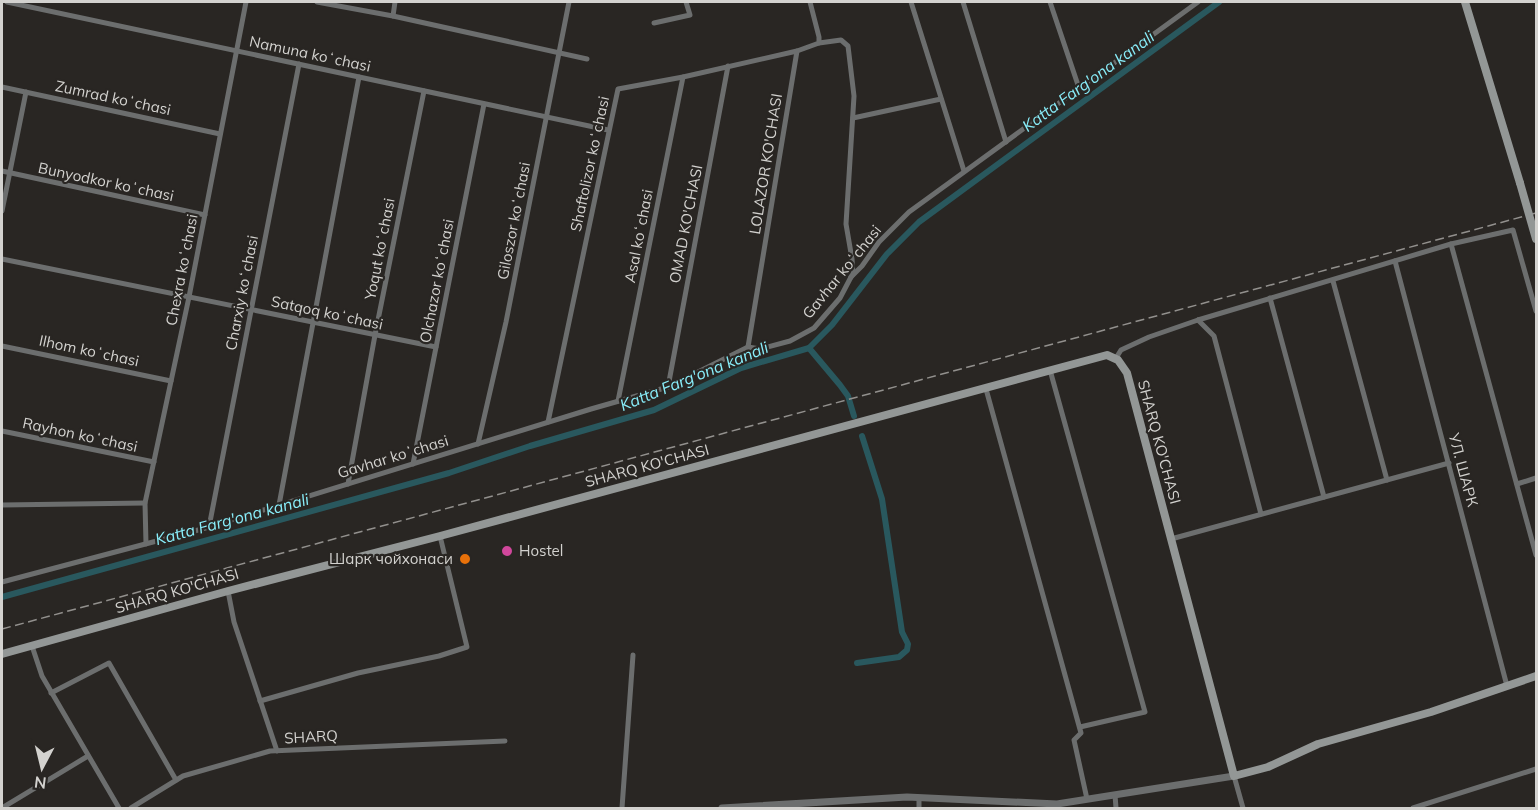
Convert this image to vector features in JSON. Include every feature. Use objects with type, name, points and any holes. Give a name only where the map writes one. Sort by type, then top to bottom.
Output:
[{"type":"main road","points":[[1465,2],[1536,239]]},
{"type":"main road","name":"SHARQ KO'CHASI","points":[[2,654],[228,591],[986,389],[1100,356],[1107,356],[1116,358],[1127,373],[1234,776]]},
{"type":"main road","points":[[1234,776],[1268,767],[1318,744],[1431,712],[1536,676]]},
{"type":"street","name":"Namuna koʻchasi","points":[[8,2],[609,130]]},
{"type":"street","name":"Chexra koʻchasi","points":[[146,544],[145,503],[189,297],[246,2]]},
{"type":"street","points":[[317,2],[393,15],[587,59]]},
{"type":"street","points":[[393,15],[395,2]]},
{"type":"street","name":"Giloszor koʻchasi","points":[[478,444],[506,322],[569,2]]},
{"type":"street","points":[[654,23],[690,15],[686,2]]},
{"type":"street","points":[[810,2],[819,43]]},
{"type":"street","points":[[911,2],[964,171]]},
{"type":"street","points":[[963,2],[1006,142]]},
{"type":"street","points":[[1050,2],[1079,88]]},
{"type":"street","name":"Gavhar koʻchasi","points":[[2,582],[209,527],[668,387],[748,347],[760,349],[790,341],[814,328],[840,298],[851,277],[879,242],[909,212],[1198,2]]},
{"type":"street","points":[[797,51],[819,43],[842,40],[848,46],[854,96],[846,224],[852,259],[853,274],[851,277]]},
{"type":"street","name":"Shaftolizor koʻchasi","points":[[548,422],[618,89],[797,51]]},
{"type":"street","name":"LOLAZOR KO'CHASI","points":[[748,347],[797,51]]},
{"type":"street","name":"Charxiy koʻchasi","points":[[209,527],[299,64]]},
{"type":"street","name":"OMAD KO'CHASI","points":[[668,387],[728,66]]},
{"type":"street","points":[[279,505],[359,77]]},
{"type":"street","name":"Asal koʻchasi","points":[[618,401],[683,77]]},
{"type":"street","name":"Zumrad koʻchasi","points":[[2,87],[220,134]]},
{"type":"street","name":"Yoqut koʻchasi","points":[[348,484],[424,91]]},
{"type":"street","points":[[2,211],[26,92]]},
{"type":"street","points":[[853,118],[941,99]]},
{"type":"street","name":"Olchazor koʻchasi","points":[[413,464],[484,104]]},
{"type":"street","name":"Bunyodkor koʻchasi","points":[[2,171],[205,215]]},
{"type":"street","points":[[1116,358],[1120,350],[1198,320],[1451,244],[1513,230],[1536,311]]},
{"type":"street","points":[[1451,244],[1536,555]]},
{"type":"street","name":"Satqoq koʻchasi","points":[[2,259],[436,347]]},
{"type":"street","name":"УЛ. ШАРК","points":[[1395,261],[1507,686]]},
{"type":"street","points":[[1333,281],[1387,480]]},
{"type":"street","points":[[1270,298],[1324,497]]},
{"type":"street","points":[[1198,320],[1214,336],[1260,514]]},
{"type":"street","name":"Ilhom koʻchasi","points":[[2,345],[171,381]]},
{"type":"street","points":[[1050,370],[1145,712],[1080,727]]},
{"type":"street","points":[[986,389],[1080,727],[1081,734],[1074,740],[1087,799]]},
{"type":"street","name":"Rayhon koʻchasi","points":[[2,431],[154,462]]},
{"type":"street","points":[[1171,539],[1449,463]]},
{"type":"street","points":[[1517,484],[1536,478]]},
{"type":"street","points":[[2,505],[145,503]]},
{"type":"street","points":[[260,701],[358,673],[439,656],[466,646],[440,536]]},
{"type":"street","points":[[228,591],[234,622],[278,751]]},
{"type":"street","points":[[32,646],[42,676],[51,693],[118,808]]},
{"type":"street","points":[[622,808],[633,655]]},
{"type":"street","points":[[51,693],[109,663],[176,780]]},
{"type":"street","name":"SHARQ","points":[[131,808],[183,776],[270,751],[505,741]]},
{"type":"street","points":[[3,808],[88,756]]},
{"type":"street","points":[[1413,808],[1536,769]]},
{"type":"street","points":[[722,808],[845,805],[919,798],[984,805],[1052,806],[1234,776]]},
{"type":"street","name":"SHARQ KO'CHASI","points":[[1234,776],[1243,808]]},
{"type":"street","points":[[1115,795],[1116,808]]},
{"type":"street","points":[[919,798],[919,808]]},
{"type":"waterway","name":"Katta Farg'ona kanali","points":[[2,597],[449,473],[530,446],[654,410],[741,368],[809,348],[832,325],[887,254],[919,222],[1219,2]]},
{"type":"waterway","points":[[809,348],[848,396],[854,416]]},
{"type":"waterway","points":[[857,663],[899,657],[907,650],[908,644],[902,632],[882,499],[862,436]]},
{"type":"railway","points":[[2,629],[1536,213]]},
{"type":"place","name":"Hostel","points":[[507,551]]},
{"type":"place","name":"Шарк чойхонаси","points":[[465,559]]}]
